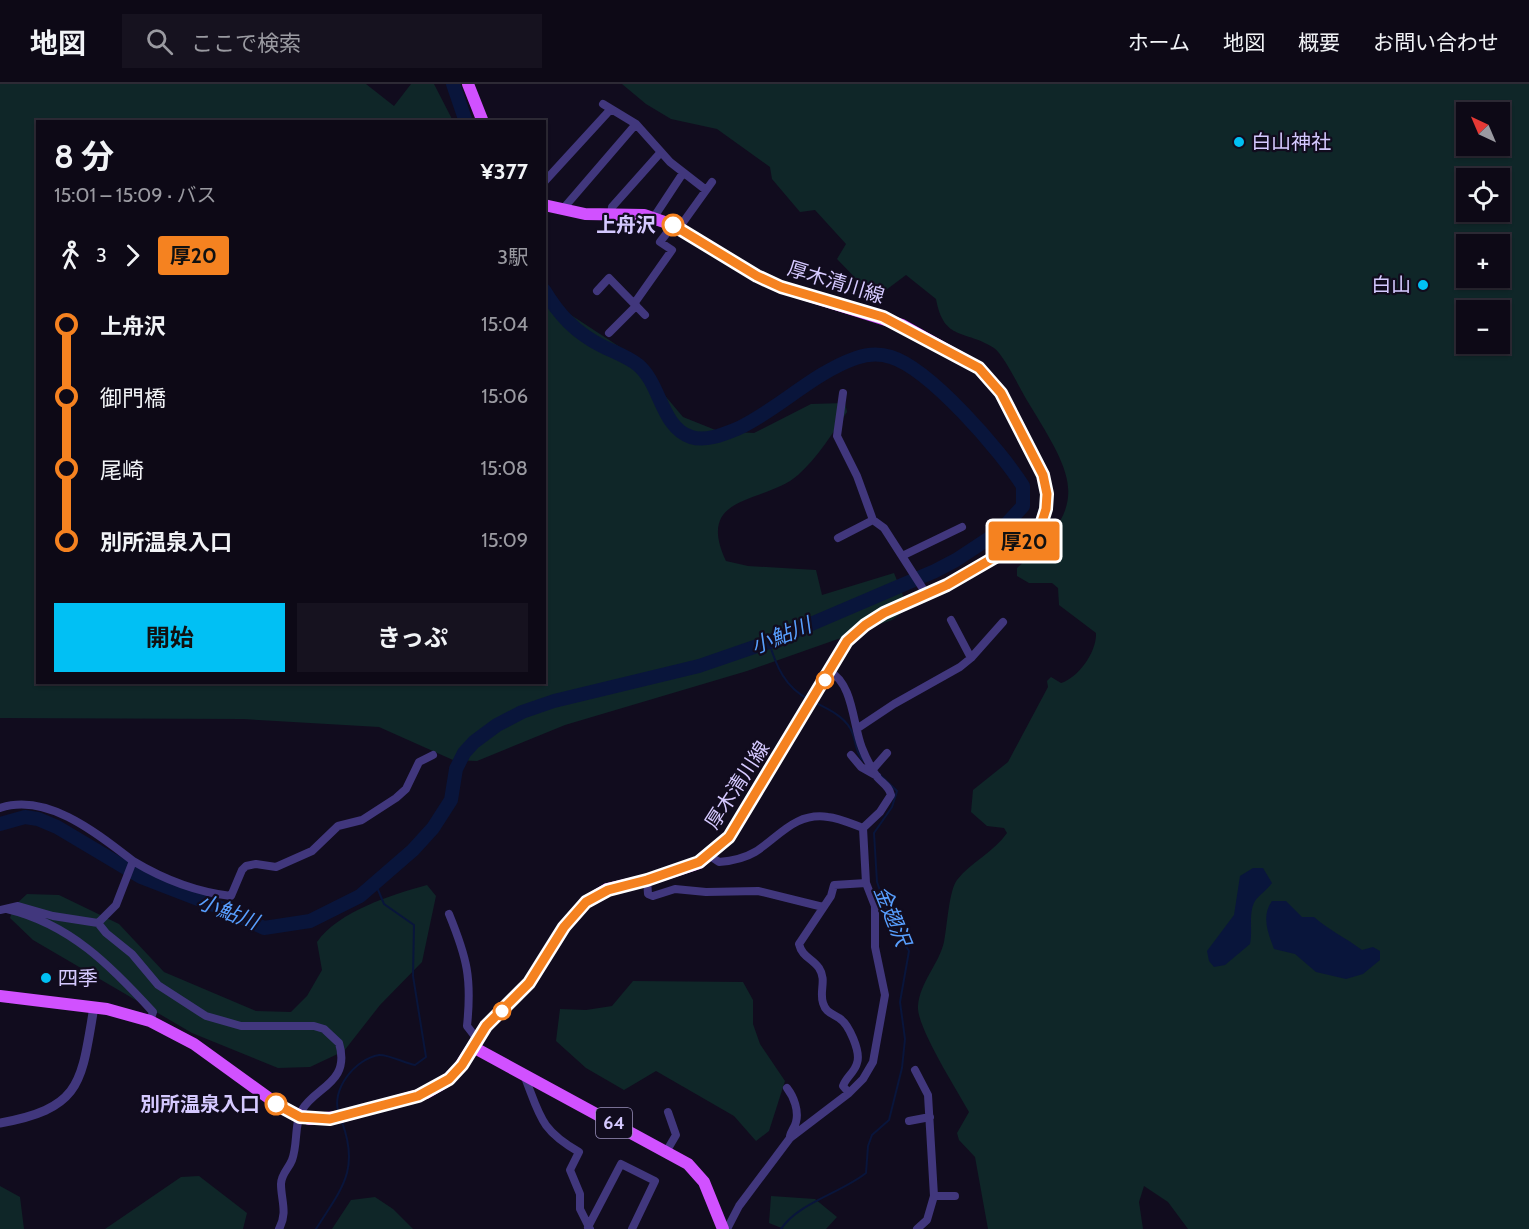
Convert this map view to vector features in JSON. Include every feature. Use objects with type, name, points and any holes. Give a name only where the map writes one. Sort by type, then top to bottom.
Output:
[{"type":"main road","points":[[468,84],[482,120]]},
{"type":"main road","name":"厚木清川線","points":[[300,1117],[315,1120],[333,1119],[426,1093],[451,1077],[486,1026],[529,983],[564,927],[579,908],[608,890],[681,870],[710,856],[737,828],[847,641],[865,625],[923,589],[1028,538],[1041,525],[1046,509],[1047,494],[1043,475],[1001,393],[979,368],[902,325],[781,287],[757,276],[676,226],[654,217],[585,214],[546,206]]},
{"type":"main road","points":[[1,999],[94,1007],[150,1021],[194,1044],[279,1106],[300,1117]]},
{"type":"main road","name":"64","points":[[475,1043],[523,1073],[688,1164],[704,1182],[723,1229]]},
{"type":"street","points":[[603,104],[636,124],[683,173],[706,190]]},
{"type":"street","points":[[546,180],[610,110]]},
{"type":"street","points":[[562,210],[636,124]]},
{"type":"street","points":[[611,214],[612,207],[661,152]]},
{"type":"street","points":[[654,217],[683,173]]},
{"type":"street","points":[[609,333],[635,307],[636,301],[672,250],[660,242],[712,182]]},
{"type":"street","points":[[597,291],[609,278],[645,315]]},
{"type":"street","points":[[843,393],[837,436],[857,476],[873,520],[884,528],[923,589]]},
{"type":"street","points":[[838,538],[873,520]]},
{"type":"street","points":[[903,558],[962,527]]},
{"type":"street","points":[[951,620],[971,658]]},
{"type":"street","points":[[858,728],[971,658],[1003,622]]},
{"type":"street","points":[[790,1138],[849,1093],[863,1079],[873,1062],[885,996],[875,948],[875,906],[866,883],[863,828],[880,812],[891,795],[887,786],[875,773],[861,746],[858,728],[842,680],[830,672]]},
{"type":"street","points":[[875,773],[887,753]]},
{"type":"street","points":[[0,808],[29,804],[53,811],[68,818],[155,874],[191,888],[231,896],[246,866],[256,864],[276,867],[312,851],[338,826],[365,819],[396,798],[406,789],[419,762],[433,754]]},
{"type":"street","points":[[851,755],[861,767],[875,773]]},
{"type":"street","points":[[710,856],[719,862],[747,856],[787,825],[810,818],[827,816],[863,828]]},
{"type":"street","points":[[98,923],[109,914],[119,897],[133,861]]},
{"type":"street","points":[[647,880],[648,894],[653,896],[675,889],[706,892],[758,891],[823,907]]},
{"type":"street","points":[[849,1093],[843,1086],[855,1070],[859,1060],[858,1052],[844,1022],[827,1012],[822,1002],[822,974],[818,966],[801,953],[799,944],[831,896],[834,885],[866,883]]},
{"type":"street","points":[[4,910],[18,906],[53,916],[98,923],[106,933],[132,954],[164,990],[206,1016],[241,1026],[314,1026],[332,1034],[339,1042],[340,1062],[331,1084],[302,1109],[292,1160],[281,1180],[284,1216],[279,1229]]},
{"type":"street","points":[[4,910],[41,918],[104,959],[153,1012],[150,1021]]},
{"type":"street","points":[[449,914],[466,957],[471,992],[467,1026],[475,1043]]},
{"type":"street","points":[[0,1123],[47,1111],[69,1094],[81,1075],[94,1007]]},
{"type":"street","points":[[915,1070],[928,1095],[934,1196],[927,1220],[917,1229]]},
{"type":"street","points":[[523,1073],[545,1127],[561,1142],[579,1152],[570,1170],[580,1194],[580,1209],[589,1228]]},
{"type":"street","points":[[727,1229],[739,1206],[790,1138],[796,1124],[796,1108],[788,1088]]},
{"type":"street","points":[[666,1152],[676,1135],[668,1112]]},
{"type":"street","points":[[909,1121],[930,1117]]},
{"type":"street","points":[[589,1228],[621,1164],[655,1181],[632,1229]]},
{"type":"street","points":[[934,1196],[955,1196]]},
{"type":"green space","points":[[0,84],[366,84],[394,106],[411,84],[434,84],[452,120],[36,120],[36,684],[546,684],[546,299],[629,353],[683,417],[718,431],[754,433],[811,404],[845,403],[847,412],[812,461],[798,475],[784,484],[738,503],[726,512],[719,523],[719,539],[726,561],[748,566],[816,570],[822,595],[894,573],[908,608],[892,620],[747,671],[565,725],[477,761],[453,760],[379,727],[243,719],[0,718]]},
{"type":"green space","points":[[622,84],[1529,84],[1529,1229],[1188,1229],[1168,1202],[1144,1186],[1139,1202],[1143,1229],[988,1229],[975,1157],[959,1140],[957,1133],[969,1112],[930,1043],[923,1028],[918,1006],[922,989],[942,950],[954,885],[1007,833],[1004,828],[987,826],[971,812],[973,790],[1008,762],[1048,687],[1047,681],[1051,677],[1061,683],[1074,676],[1090,656],[1093,648],[1096,633],[1059,605],[1058,588],[1052,583],[1029,583],[1017,576],[1017,568],[1041,546],[1057,526],[1066,507],[1068,490],[1065,471],[1044,428],[1007,365],[994,348],[950,328],[944,322],[936,299],[906,275],[882,293],[867,290],[837,259],[846,244],[815,210],[800,212],[772,179],[770,167],[717,129],[671,119],[646,104]]},
{"type":"green space","points":[[427,885],[436,896],[422,962],[380,1005],[344,1051],[310,1067],[278,1068],[192,1033],[33,940],[10,918],[14,906],[27,894],[59,895],[119,924],[164,972],[256,1011],[291,1012],[307,996],[322,970],[317,942],[327,931],[338,921],[367,906]]},
{"type":"green space","points":[[633,981],[743,982],[753,1000],[753,1024],[760,1044],[785,1081],[769,1131],[756,1141],[734,1116],[656,1071],[624,1090],[586,1068],[556,1041],[560,1009],[586,1010],[612,1006]]},
{"type":"green space","points":[[199,1176],[247,1213],[243,1229],[105,1229],[181,1177]]},
{"type":"green space","points":[[0,1186],[20,1197],[24,1229],[0,1229]]},
{"type":"green space","points":[[771,1196],[815,1199],[837,1217],[826,1229],[784,1229],[769,1223]]},
{"type":"green space","points":[[375,1197],[393,1209],[413,1229],[332,1229],[351,1200]]},
{"type":"water","points":[[1253,868],[1263,868],[1272,883],[1253,906],[1250,944],[1225,965],[1214,967],[1209,961],[1207,951],[1234,915],[1240,876]]},
{"type":"water","points":[[1272,901],[1286,901],[1302,917],[1314,917],[1362,950],[1373,947],[1380,951],[1380,960],[1363,974],[1346,979],[1316,972],[1295,954],[1274,949],[1266,919]]},
{"type":"waterway","name":"小鮎川","points":[[453,84],[465,120]]},
{"type":"waterway","name":"小鮎川","points":[[0,824],[25,817],[38,819],[57,827],[141,877],[229,911],[264,928],[310,921],[360,896],[413,850],[433,828],[451,800],[456,769],[464,753],[474,742],[497,725],[522,712],[554,701],[699,666],[769,642],[956,560],[1000,531],[1023,506],[1023,486],[982,433],[925,377],[891,357],[869,355],[856,358],[825,373],[739,428],[715,437],[703,439],[691,437],[681,432],[673,424],[652,383],[638,365],[593,341],[576,329],[562,315],[546,293]]},
{"type":"waterway","name":"金翅沢","points":[[769,642],[782,675],[793,688],[808,699]]},
{"type":"waterway","name":"金翅沢","points":[[816,703],[835,713],[847,724],[859,754],[865,762]]},
{"type":"waterway","name":"金翅沢","points":[[781,1229],[798,1212],[866,1173],[868,1146],[872,1135],[889,1120],[902,1068],[905,1039],[900,1002],[909,951],[891,922],[877,882],[874,833],[892,807],[897,791],[878,773]]},
{"type":"waterway","points":[[339,1114],[337,1105],[341,1086],[353,1069],[361,1063],[382,1055],[415,1065],[426,1057],[413,976],[414,925],[384,904],[376,885]]},
{"type":"waterway","points":[[316,1229],[340,1190],[348,1167],[349,1154],[342,1122]]},
{"type":"bus line","name":"厚20","points":[[276,1104],[300,1117],[327,1120],[418,1096],[445,1082],[462,1065],[486,1026],[529,983],[564,927],[579,908],[595,896],[621,885],[681,870],[699,862],[710,856],[729,837],[737,828],[847,641],[865,625],[884,613],[947,585],[1028,538],[1041,525],[1046,509],[1047,494],[1043,475],[1001,393],[979,368],[902,325],[883,317],[781,287],[757,276],[673,225]]},
{"type":"place","name":"白山神社","points":[[1239,142]]},
{"type":"place","name":"上舟沢","points":[[673,225]]},
{"type":"place","name":"白山","points":[[1423,285]]},
{"type":"place","name":"四季","points":[[46,978]]},
{"type":"place","name":"別所温泉入口","points":[[276,1104]]}]
